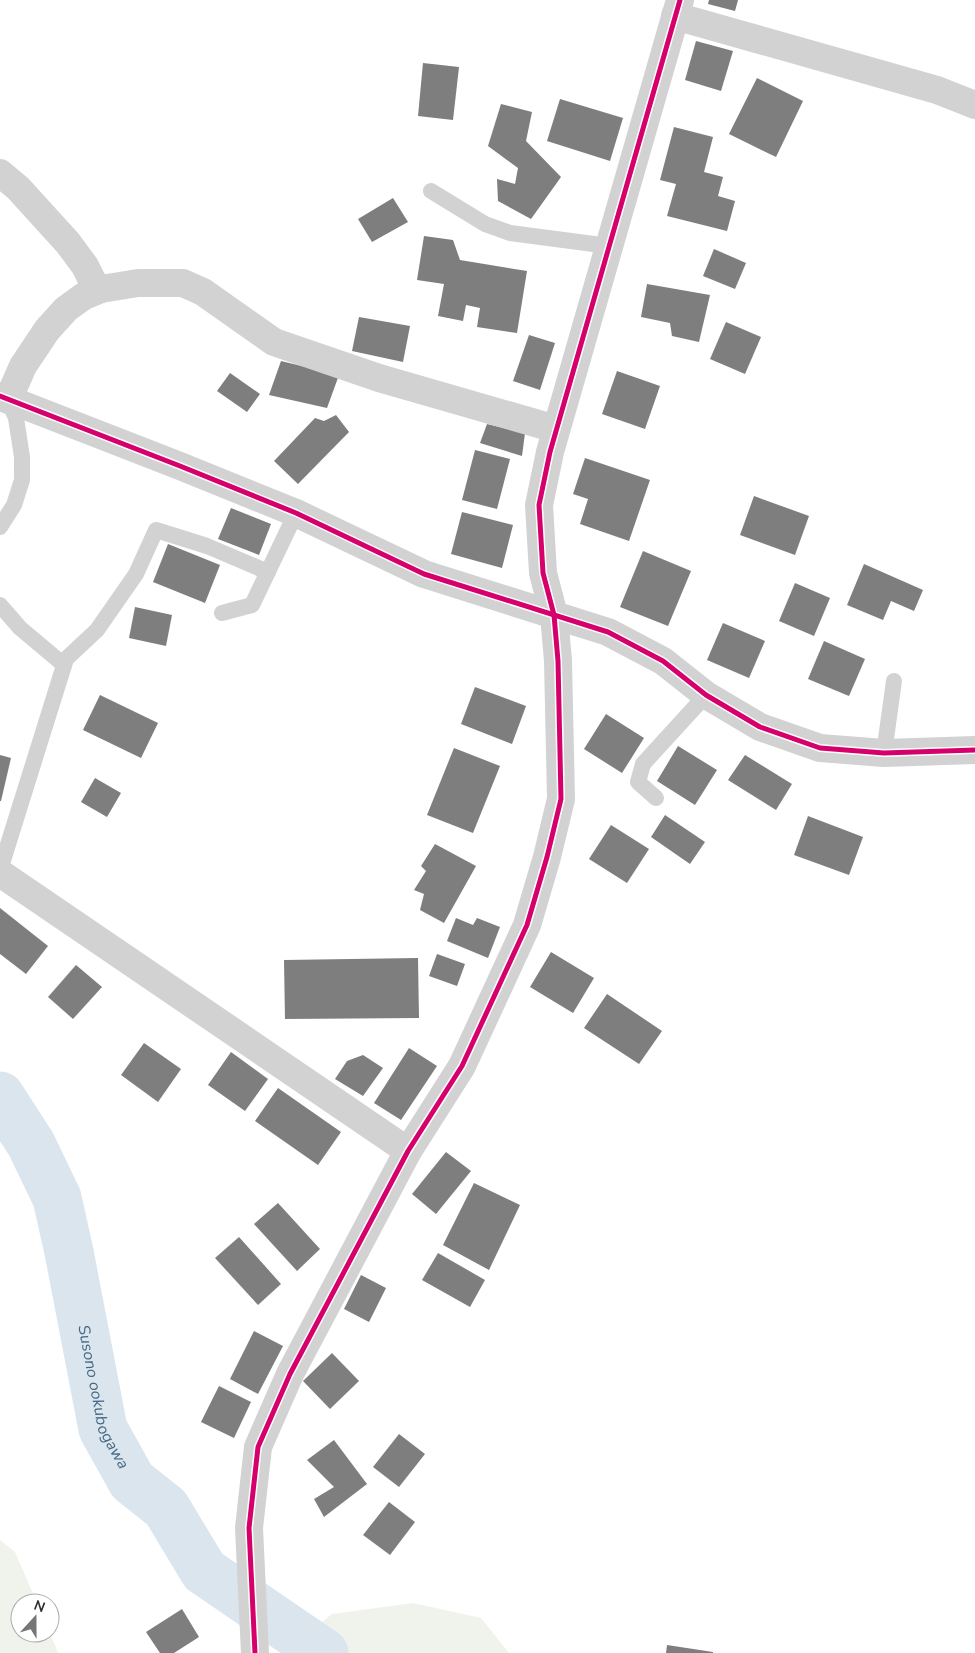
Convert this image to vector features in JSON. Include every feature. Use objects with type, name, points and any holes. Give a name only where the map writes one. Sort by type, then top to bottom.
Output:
[{"type":"street","points":[[254,1646],[249,1528],[258,1447],[290,1374],[408,1151],[462,1066],[527,924],[548,857],[561,799],[560,724],[554,615],[543,573],[539,505],[556,429],[678,8],[937,90],[975,105]]},
{"type":"street","points":[[0,173],[18,188],[68,243],[85,266],[93,282],[101,289]]},
{"type":"street","points":[[556,429],[379,378],[274,342],[203,292],[183,283],[138,282],[101,289],[84,296],[66,309],[47,330],[22,366],[4,398],[296,513],[424,574],[608,632],[663,661],[706,695],[760,727],[820,748],[884,753],[975,750]]},
{"type":"street","points":[[0,872],[408,1151]]},
{"type":"lane","points":[[432,191],[485,224],[510,233],[609,246]]},
{"type":"lane","points":[[0,527],[14,505],[22,480],[22,457],[16,418],[4,398]]},
{"type":"lane","points":[[222,613],[252,605],[296,513]]},
{"type":"lane","points":[[0,872],[66,659],[97,630],[136,574],[156,530],[207,546],[268,572]]},
{"type":"lane","points":[[0,605],[20,628],[64,665]]},
{"type":"lane","points":[[884,753],[894,682]]},
{"type":"lane","points":[[656,798],[638,782],[643,764],[706,695]]},
{"type":"shaded area","points":[[0,1540],[15,1552],[33,1593],[10,1593],[10,1643],[54,1643],[58,1653],[0,1653]]},
{"type":"shaded area","points":[[413,1603],[481,1618],[509,1653],[307,1653],[302,1638],[332,1614]]},
{"type":"building","points":[[709,0],[738,0],[735,11],[708,4]]},
{"type":"building","points":[[696,41],[733,51],[721,91],[685,80]]},
{"type":"building","points":[[423,63],[459,67],[453,120],[418,116]]},
{"type":"building","points":[[757,78],[803,101],[776,157],[729,134]]},
{"type":"building","points":[[560,99],[623,118],[610,161],[547,141]]},
{"type":"building","points":[[501,104],[532,112],[526,141],[561,177],[531,219],[498,201],[497,179],[515,184],[518,168],[488,146]]},
{"type":"building","points":[[674,127],[713,137],[704,172],[723,177],[718,196],[735,201],[727,231],[667,216],[676,184],[660,180]]},
{"type":"building","points":[[393,198],[408,222],[372,242],[358,219]]},
{"type":"building","points":[[424,236],[453,240],[460,260],[527,271],[517,333],[477,327],[480,308],[466,305],[463,321],[438,316],[444,284],[417,280]]},
{"type":"building","points":[[714,249],[746,263],[735,289],[703,276]]},
{"type":"building","points":[[647,284],[710,295],[699,342],[672,336],[670,323],[641,317]]},
{"type":"building","points":[[359,317],[410,326],[403,362],[352,351]]},
{"type":"building","points":[[726,322],[761,337],[745,374],[710,359]]},
{"type":"building","points":[[529,335],[555,343],[540,390],[513,381]]},
{"type":"building","points":[[281,361],[339,375],[327,408],[269,395]]},
{"type":"building","points":[[617,371],[660,386],[645,429],[602,414]]},
{"type":"building","points":[[230,373],[260,394],[247,412],[217,391]]},
{"type":"building","points":[[336,415],[349,432],[298,484],[274,461],[315,418],[324,421]]},
{"type":"building","points":[[487,424],[525,433],[522,456],[480,443]]},
{"type":"building","points":[[475,450],[510,459],[497,509],[462,500]]},
{"type":"building","points":[[585,458],[650,480],[629,541],[580,524],[588,499],[573,494]]},
{"type":"building","points":[[754,496],[809,516],[795,555],[740,535]]},
{"type":"building","points":[[231,508],[271,524],[259,555],[218,539]]},
{"type":"building","points":[[462,512],[513,525],[502,568],[451,554]]},
{"type":"building","points":[[168,544],[220,565],[205,603],[153,582]]},
{"type":"building","points":[[643,551],[691,571],[668,626],[620,607]]},
{"type":"building","points":[[864,564],[923,590],[914,611],[891,601],[883,620],[847,605]]},
{"type":"building","points":[[795,583],[830,598],[814,636],[779,621]]},
{"type":"building","points":[[135,607],[172,615],[166,646],[129,638]]},
{"type":"building","points":[[723,623],[765,641],[749,678],[707,660]]},
{"type":"building","points":[[824,641],[865,659],[849,696],[808,679]]},
{"type":"building","points":[[475,687],[526,706],[512,744],[461,724]]},
{"type":"building","points":[[100,695],[158,723],[141,758],[83,730]]},
{"type":"building","points":[[606,714],[644,738],[622,773],[584,749]]},
{"type":"building","points":[[678,746],[717,770],[695,805],[657,781]]},
{"type":"building","points":[[454,748],[500,766],[473,833],[427,815]]},
{"type":"building","points":[[0,755],[11,758],[1,801],[0,801]]},
{"type":"building","points":[[745,755],[792,784],[776,810],[728,780]]},
{"type":"building","points":[[95,778],[121,793],[107,817],[81,802]]},
{"type":"building","points":[[665,815],[705,842],[690,864],[651,837]]},
{"type":"building","points":[[808,816],[863,837],[849,875],[794,855]]},
{"type":"building","points":[[611,825],[649,849],[627,883],[589,859]]},
{"type":"building","points":[[435,844],[476,866],[444,923],[420,910],[424,894],[414,890],[426,871],[421,866]]},
{"type":"building","points":[[0,908],[48,946],[26,974],[0,954]]},
{"type":"building","points":[[456,918],[473,925],[477,918],[500,927],[488,958],[447,941]]},
{"type":"building","points":[[551,952],[594,978],[573,1013],[530,987]]},
{"type":"building","points":[[437,954],[465,964],[457,986],[429,976]]},
{"type":"building","points":[[418,958],[419,1018],[285,1019],[284,960]]},
{"type":"building","points":[[76,965],[102,987],[73,1019],[48,997]]},
{"type":"building","points":[[607,994],[662,1031],[639,1064],[584,1028]]},
{"type":"building","points":[[144,1043],[181,1069],[158,1102],[121,1075]]},
{"type":"building","points":[[409,1048],[437,1066],[401,1120],[374,1103]]},
{"type":"building","points":[[231,1052],[268,1079],[245,1111],[208,1085]]},
{"type":"building","points":[[363,1055],[383,1068],[363,1096],[335,1079],[347,1061]]},
{"type":"building","points":[[278,1088],[341,1132],[318,1165],[255,1121]]},
{"type":"building","points":[[446,1152],[471,1171],[436,1214],[412,1194]]},
{"type":"building","points":[[474,1183],[520,1205],[489,1270],[443,1245]]},
{"type":"building","points":[[278,1203],[320,1249],[297,1271],[254,1224]]},
{"type":"building","points":[[239,1237],[281,1284],[258,1305],[215,1258]]},
{"type":"building","points":[[438,1253],[485,1280],[470,1307],[422,1280]]},
{"type":"building","points":[[361,1275],[386,1288],[369,1322],[344,1309]]},
{"type":"building","points":[[254,1331],[283,1346],[258,1394],[230,1379]]},
{"type":"building","points":[[332,1353],[359,1381],[330,1409],[303,1381]]},
{"type":"building","points":[[219,1386],[251,1402],[234,1438],[201,1422]]},
{"type":"building","points":[[399,1434],[425,1454],[399,1487],[373,1467]]},
{"type":"building","points":[[334,1440],[367,1484],[324,1517],[314,1499],[334,1487],[307,1460]]},
{"type":"building","points":[[389,1502],[415,1522],[390,1555],[363,1535]]},
{"type":"building","points":[[182,1609],[199,1637],[174,1653],[160,1653],[146,1632]]},
{"type":"building","points":[[667,1645],[713,1652],[713,1653],[666,1653]]},
{"type":"waterway","name":"Susono ookubogawa","points":[[0,1096],[31,1144],[57,1198],[103,1429],[132,1481],[166,1508],[204,1571],[324,1653]]},
{"type":"cycle path","points":[[255,1653],[249,1528],[258,1447],[290,1374],[408,1151],[462,1066],[527,925],[547,857],[561,799],[558,661],[554,615],[543,573],[539,505],[550,452],[680,0]]},
{"type":"cycle path","points":[[0,396],[296,513],[424,574],[608,632],[663,661],[706,695],[760,727],[820,748],[884,753],[975,750]]}]
